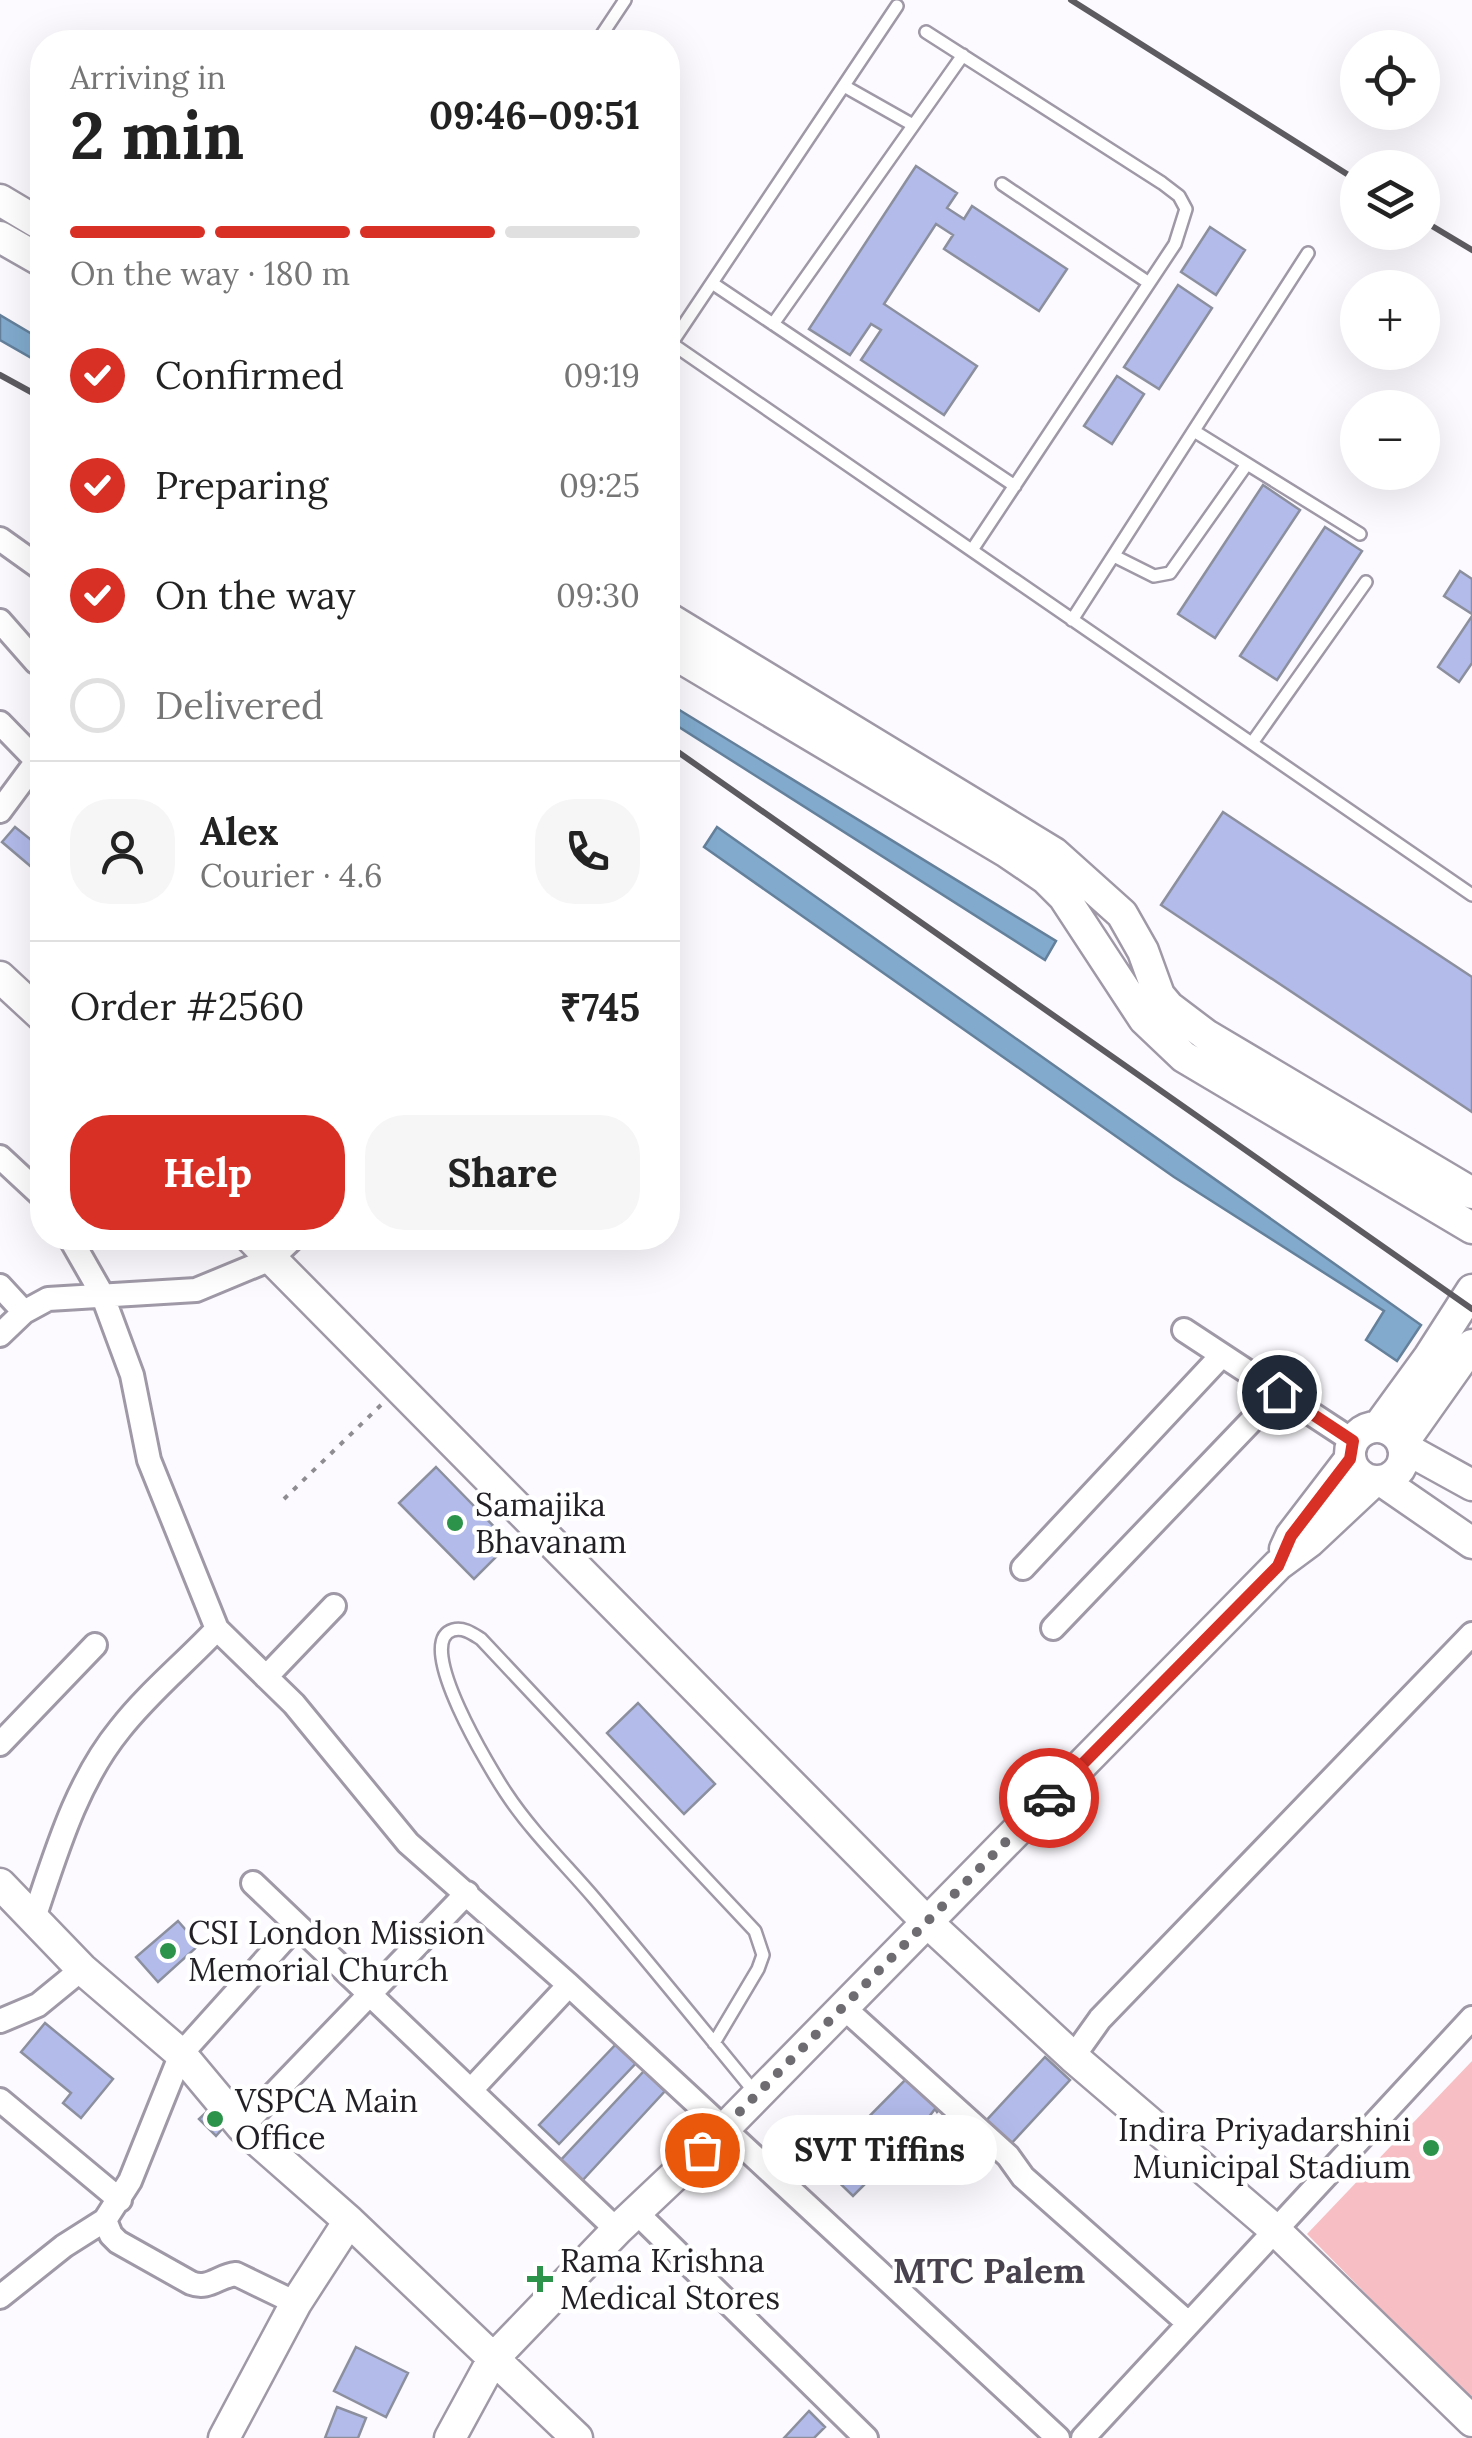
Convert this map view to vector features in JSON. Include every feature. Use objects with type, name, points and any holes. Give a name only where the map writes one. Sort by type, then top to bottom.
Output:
[{"type":"main road","points":[[0,200],[30,218]]},
{"type":"main road","points":[[0,237],[30,254]]},
{"type":"main road","points":[[680,625],[1034,839],[1122,914],[1136,936],[1159,994],[1169,1007],[1222,1045],[1472,1193]]},
{"type":"main road","points":[[680,657],[1045,878],[1079,916],[1144,1019],[1172,1048],[1215,1078],[1472,1228]]},
{"type":"main road","points":[[0,978],[30,1005]]},
{"type":"main road","points":[[263,1250],[927,1922],[1073,2057],[1274,2229],[1472,2421]]},
{"type":"main road","points":[[1472,1290],[1358,1474],[1378,1481],[1472,1543]]},
{"type":"main road","points":[[1278,1566],[1291,1536],[1472,1345]]},
{"type":"main road","points":[[450,2438],[493,2359],[626,2221],[724,2129],[1278,1566],[1378,1481],[1397,1472],[1404,1456],[1377,1444]]},
{"type":"main road","points":[[1377,1444],[1472,1485]]},
{"type":"main road","points":[[0,1884],[82,1970],[181,2054],[242,2126],[349,2221],[577,2438]]},
{"type":"main road","points":[[224,2438],[296,2303],[349,2221]]},
{"type":"street","points":[[0,539],[30,560]]},
{"type":"street","points":[[0,621],[30,655]]},
{"type":"street","points":[[0,722],[30,754]]},
{"type":"street","points":[[0,811],[30,770]]},
{"type":"street","points":[[0,1157],[30,1185]]},
{"type":"street","points":[[77,1250],[102,1294],[132,1374],[149,1460],[217,1628],[294,1704],[408,1843],[569,1986],[1058,2438]]},
{"type":"street","points":[[0,1335],[24,1312],[48,1299],[196,1290],[258,1250]]},
{"type":"street","points":[[0,1286],[24,1312]]},
{"type":"street","points":[[1184,1330],[1279,1392],[1377,1444]]},
{"type":"street","points":[[1022,1568],[1222,1355]]},
{"type":"street","points":[[1053,1628],[1279,1392]]},
{"type":"street","points":[[266,1677],[334,1606]]},
{"type":"street","points":[[34,1918],[62,1836],[89,1774],[120,1728],[217,1628]]},
{"type":"street","points":[[1073,2057],[1100,2019],[1472,1634]]},
{"type":"street","points":[[0,1744],[94,1645]]},
{"type":"street","points":[[253,1883],[471,2090],[626,2221],[866,2438]]},
{"type":"street","points":[[242,2126],[467,1894]]},
{"type":"street","points":[[0,2297],[64,2246],[105,2220],[120,2200],[181,2054],[297,1925]]},
{"type":"street","points":[[0,2021],[38,2004],[82,1970]]},
{"type":"street","points":[[471,2090],[569,1986]]},
{"type":"street","points":[[844,2007],[1008,2156],[1022,2176],[1188,2323]]},
{"type":"street","points":[[1083,2438],[1472,2018]]},
{"type":"street","points":[[0,2100],[120,2200]]},
{"type":"street","points":[[105,2220],[118,2242],[190,2283],[209,2285],[236,2274],[296,2303]]},
{"type":"lane","points":[[605,30],[625,0]]},
{"type":"lane","points":[[680,327],[897,6]]},
{"type":"lane","points":[[926,32],[1179,196],[1186,210],[1175,244],[972,550]]},
{"type":"lane","points":[[773,324],[962,55]]},
{"type":"lane","points":[[844,86],[913,126]]},
{"type":"lane","points":[[1002,184],[1149,283]]},
{"type":"lane","points":[[1072,620],[1308,252]]},
{"type":"lane","points":[[712,283],[1014,486]]},
{"type":"lane","points":[[680,350],[1472,895]]},
{"type":"lane","points":[[1194,431],[1360,534]]},
{"type":"lane","points":[[1114,556],[1154,576],[1170,573],[1246,464]]},
{"type":"lane","points":[[1252,744],[1366,582]]},
{"type":"lane","points":[[714,2043],[758,1969],[763,1955],[755,1931],[482,1639],[468,1630],[448,1633],[442,1641],[440,1656],[449,1687],[507,1794],[757,2095]]},
{"type":"path","points":[[284,1499],[399,1388]]},
{"type":"shaded area","name":"Indira Priyadarshini Municipal Stadium","points":[[1472,2061],[1472,2401],[1307,2234]]},
{"type":"water","points":[[0,315],[30,333],[30,357],[0,340]]},
{"type":"water","points":[[680,710],[1056,941],[1045,960],[680,728]]},
{"type":"water","points":[[717,827],[1421,1325],[1397,1361],[1366,1340],[1384,1311],[1174,1177],[704,847]]},
{"type":"building","points":[[916,166],[957,193],[947,208],[964,219],[972,206],[1067,269],[1039,311],[944,249],[953,235],[936,224],[884,304],[977,366],[944,415],[861,360],[881,330],[871,324],[850,355],[809,329]]},
{"type":"building","points":[[1210,227],[1245,250],[1216,295],[1181,272]]},
{"type":"building","points":[[1178,285],[1212,308],[1159,389],[1124,367]]},
{"type":"building","points":[[1117,376],[1144,394],[1112,444],[1084,426]]},
{"type":"building","points":[[1263,485],[1300,510],[1215,638],[1178,614]]},
{"type":"building","points":[[1325,527],[1362,551],[1277,680],[1240,656]]},
{"type":"building","points":[[1460,571],[1472,579],[1472,614],[1444,596]]},
{"type":"building","points":[[1472,616],[1472,663],[1459,682],[1438,667]]},
{"type":"building","points":[[1223,812],[1472,977],[1472,1112],[1161,905]]},
{"type":"building","points":[[15,827],[30,839],[30,866],[2,842]]},
{"type":"building","name":"Samajika Bhavanam","points":[[436,1467],[510,1543],[474,1579],[399,1503]]},
{"type":"building","points":[[638,1703],[715,1784],[684,1814],[607,1733]]},
{"type":"building","name":"CSI London Mission Memorial Church","points":[[178,1921],[199,1945],[158,1982],[136,1957]]},
{"type":"building","points":[[45,2023],[113,2079],[81,2118],[63,2103],[71,2093],[21,2052]]},
{"type":"building","points":[[619,2041],[639,2060],[559,2144],[539,2125]]},
{"type":"building","points":[[1045,2057],[1070,2080],[1009,2146],[984,2123]]},
{"type":"building","points":[[644,2071],[665,2091],[581,2182],[559,2162]]},
{"type":"building","points":[[911,2074],[943,2106],[937,2112],[935,2109],[918,2131],[913,2125],[871,2167],[877,2172],[853,2196],[821,2165]]},
{"type":"building","name":"VSPCA Main Office","points":[[216,2103],[231,2119],[216,2136],[199,2119]]},
{"type":"building","points":[[356,2347],[408,2373],[386,2417],[334,2391]]},
{"type":"building","points":[[337,2407],[366,2418],[358,2438],[325,2438]]},
{"type":"building","points":[[809,2411],[825,2427],[814,2438],[784,2438]]},
{"type":"railway","points":[[1071,0],[1340,170]]},
{"type":"railway","points":[[1440,231],[1472,250]]},
{"type":"railway","points":[[0,375],[30,391]]},
{"type":"railway","points":[[680,753],[1472,1309]]},
{"type":"way so far","points":[[702,2150],[1049,1798]]},
{"type":"place","name":"Samajika Bhavanam","points":[[455,1523]]},
{"type":"place","name":"CSI London Mission Memorial Church","points":[[168,1951]]},
{"type":"place","name":"VSPCA Main Office","points":[[215,2119]]},
{"type":"place","name":"Indira Priyadarshini Municipal Stadium","points":[[1431,2148]]},
{"type":"place","name":"SVT Tiffins","points":[[702,2150]]},
{"type":"place","name":"Rama Krishna Medical Stores","points":[[540,2279]]},
{"type":"district","name":"MTC Palem","points":[[989,2271]]},
{"type":"route","points":[[1049,1798],[1278,1566],[1291,1536],[1350,1459],[1353,1441],[1279,1392]]}]
